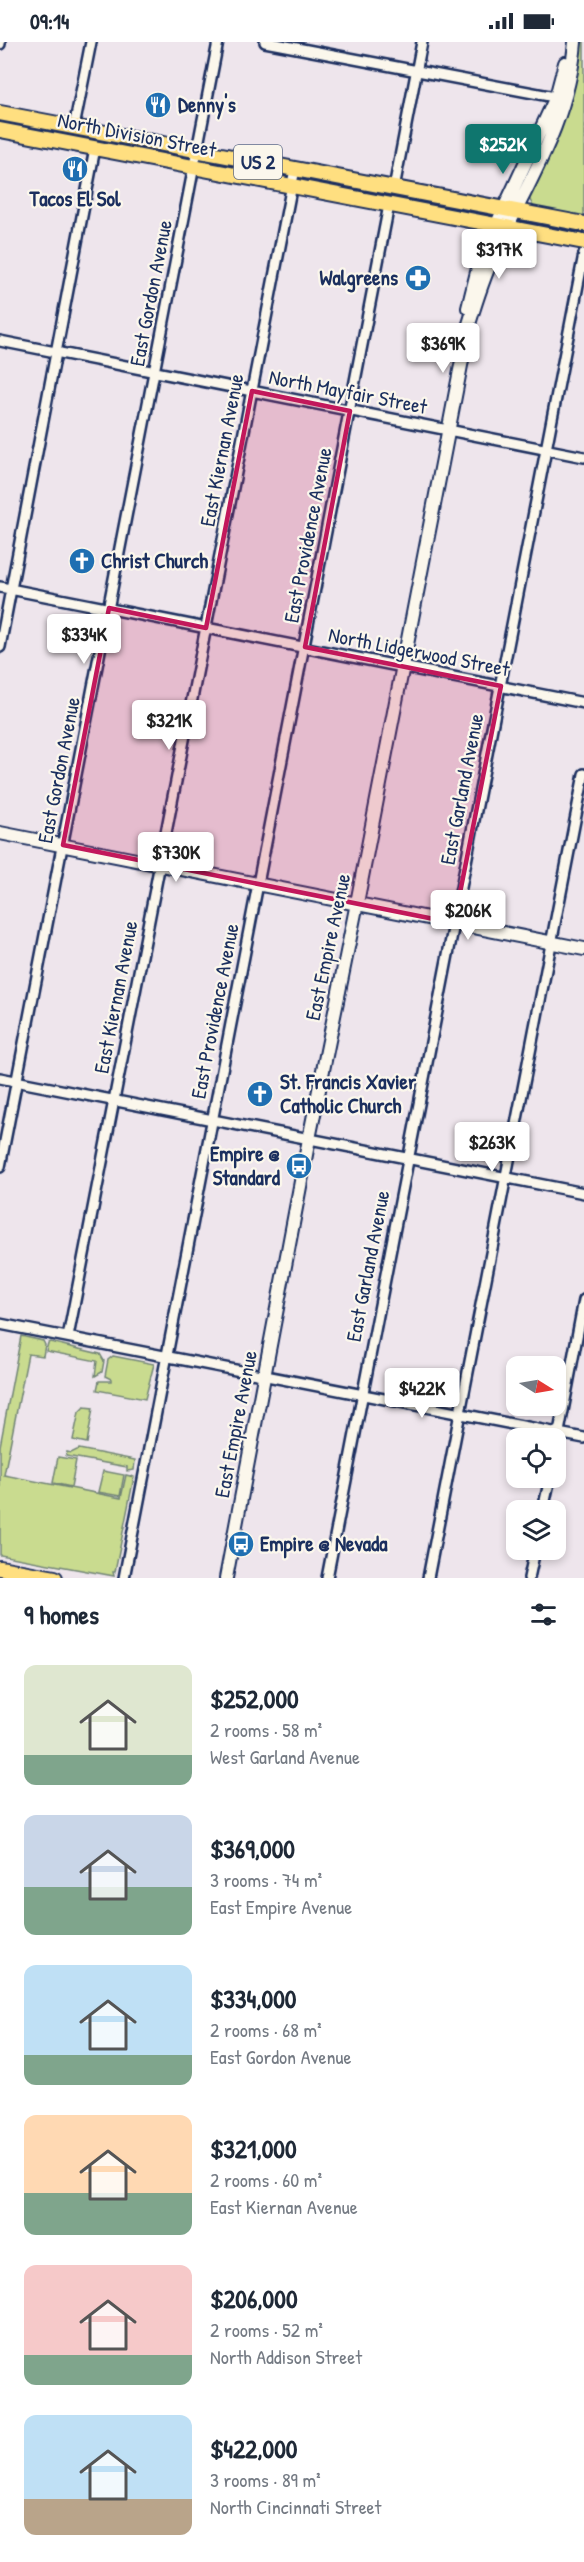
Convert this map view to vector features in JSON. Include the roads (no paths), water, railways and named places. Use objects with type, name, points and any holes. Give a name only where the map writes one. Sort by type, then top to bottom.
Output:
[{"type":"main road","name":"North Division Street","points":[[0,113],[584,224]]},
{"type":"main road","points":[[18,134],[22,126],[66,134],[72,132],[74,127]]},
{"type":"main road","name":"North Division Street","points":[[0,130],[584,242]]},
{"type":"main road","points":[[95,148],[101,140],[131,146],[141,140]]},
{"type":"main road","points":[[0,1568],[22,1575],[55,1578]]},
{"type":"street","points":[[74,127],[91,42]]},
{"type":"street","name":"East Gordon Avenue","points":[[0,1167],[218,42]]},
{"type":"street","points":[[265,42],[561,98]]},
{"type":"street","points":[[394,188],[422,42]]},
{"type":"street","name":"East Empire Avenue","points":[[226,1578],[309,1139],[469,324],[502,226],[552,136],[561,98],[573,65],[574,42]]},
{"type":"street","points":[[0,647],[95,148]]},
{"type":"street","name":"East Kiernan Avenue","points":[[68,1337],[295,169]]},
{"type":"street","name":"East Providence Avenue","points":[[124,1578],[389,205]]},
{"type":"street","name":"East Garland Avenue","points":[[327,1578],[584,254]]},
{"type":"street","name":"North Mayfair Street","points":[[0,341],[584,457]]},
{"type":"street","name":"North Lidgerwood Street","points":[[0,587],[584,702]]},
{"type":"street","points":[[428,1578],[462,1413],[505,1178],[584,774]]},
{"type":"street","points":[[0,833],[584,949]]},
{"type":"street","points":[[0,1078],[584,1193]]},
{"type":"street","points":[[560,1428],[584,1300]]},
{"type":"street","points":[[0,1324],[535,1428]]},
{"type":"street","points":[[566,1434],[584,1438]]},
{"type":"street","points":[[529,1578],[533,1560]]},
{"type":"place","name":"Denny's","points":[[158,105]]},
{"type":"place","name":"Tacos El Sol","points":[[75,169]]},
{"type":"place","name":"Walgreens","points":[[418,278]]},
{"type":"place","name":"Christ Church","points":[[82,561]]},
{"type":"place","name":"St. Francis Xavier Catholic Church","points":[[260,1094]]},
{"type":"place","name":"Empire @ Standard","points":[[299,1166]]},
{"type":"place","name":"Empire @ Nevada","points":[[241,1544]]}]
